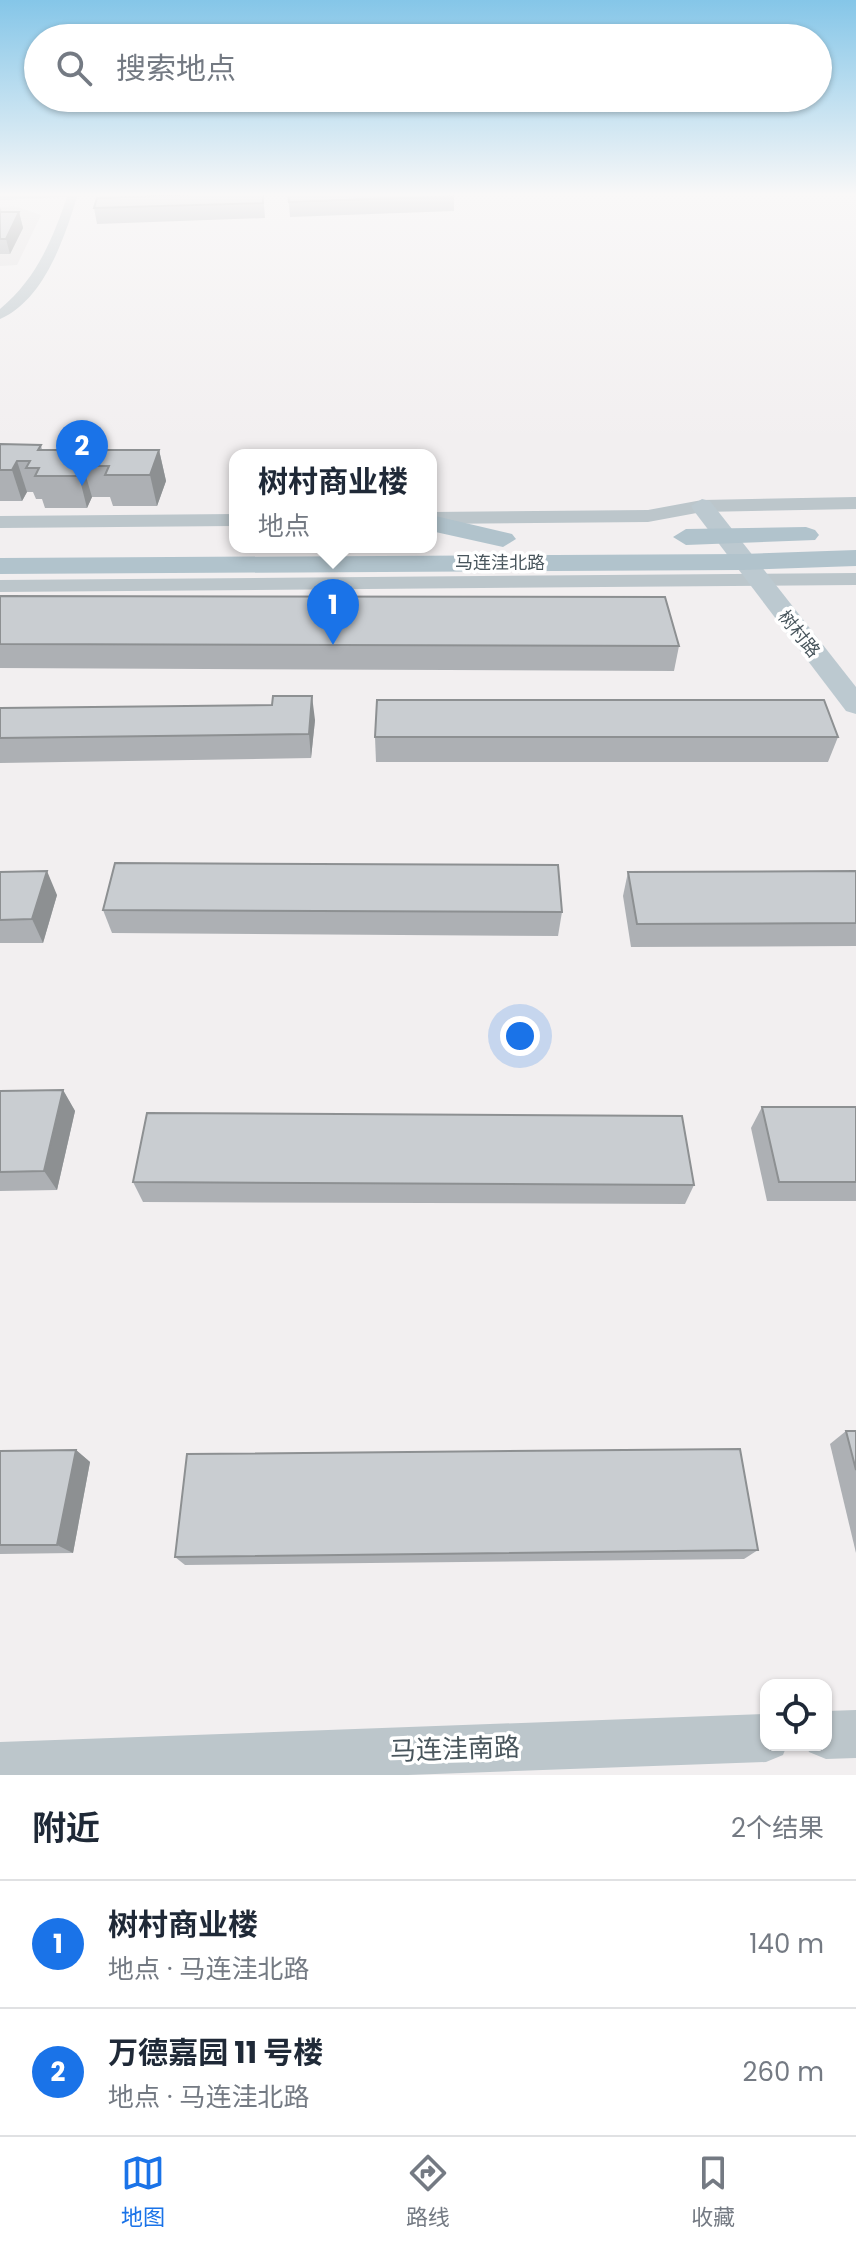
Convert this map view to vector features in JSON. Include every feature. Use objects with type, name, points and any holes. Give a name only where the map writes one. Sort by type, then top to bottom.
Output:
[{"type":"main road","name":"树村路","points":[[702,506],[856,705]]},
{"type":"main road","points":[[437,522],[503,539]]},
{"type":"main road","name":"马连洼北路","points":[[437,540],[856,534]]},
{"type":"main road","points":[[0,543],[229,541]]},
{"type":"main road","name":"马连洼北路","points":[[0,566],[751,572],[856,558]]},
{"type":"street","points":[[0,315],[17,301],[38,276]]},
{"type":"street","points":[[437,520],[648,516],[702,506],[856,503]]},
{"type":"street","points":[[0,522],[229,520]]},
{"type":"street","name":"马连洼北路","points":[[0,586],[751,572],[856,579]]},
{"type":"street","points":[[832,1735],[856,1734]]},
{"type":"street","name":"马连洼南路","points":[[0,1766],[760,1738]]},
{"type":"building","points":[[0,444],[41,445],[38,450],[159,450],[150,475],[105,475],[109,466],[83,466],[79,476],[35,476],[39,468],[26,468],[30,461],[17,461],[12,470],[0,470]]},
{"type":"building","points":[[0,596],[665,597],[679,646],[0,644]]},
{"type":"building","points":[[273,696],[312,696],[309,734],[0,738],[0,708],[272,705]]},
{"type":"building","points":[[377,700],[824,700],[838,737],[375,737]]},
{"type":"building","points":[[115,863],[558,865],[562,912],[103,910]]},
{"type":"building","points":[[47,871],[32,919],[0,920],[0,872]]},
{"type":"building","points":[[856,871],[856,923],[637,924],[628,872]]},
{"type":"building","points":[[63,1090],[44,1171],[0,1172],[0,1091]]},
{"type":"building","points":[[762,1107],[856,1107],[856,1182],[779,1182]]},
{"type":"building","points":[[147,1113],[682,1116],[694,1185],[133,1182]]},
{"type":"building","points":[[846,1431],[856,1431],[856,1470]]},
{"type":"building","points":[[740,1449],[758,1550],[175,1557],[187,1454]]},
{"type":"building","points":[[76,1450],[57,1545],[0,1545],[0,1451]]},
{"type":"place","name":"万德嘉园 11 号楼","points":[[82,486]]},
{"type":"place","name":"树村商业楼","points":[[333,645]]}]
